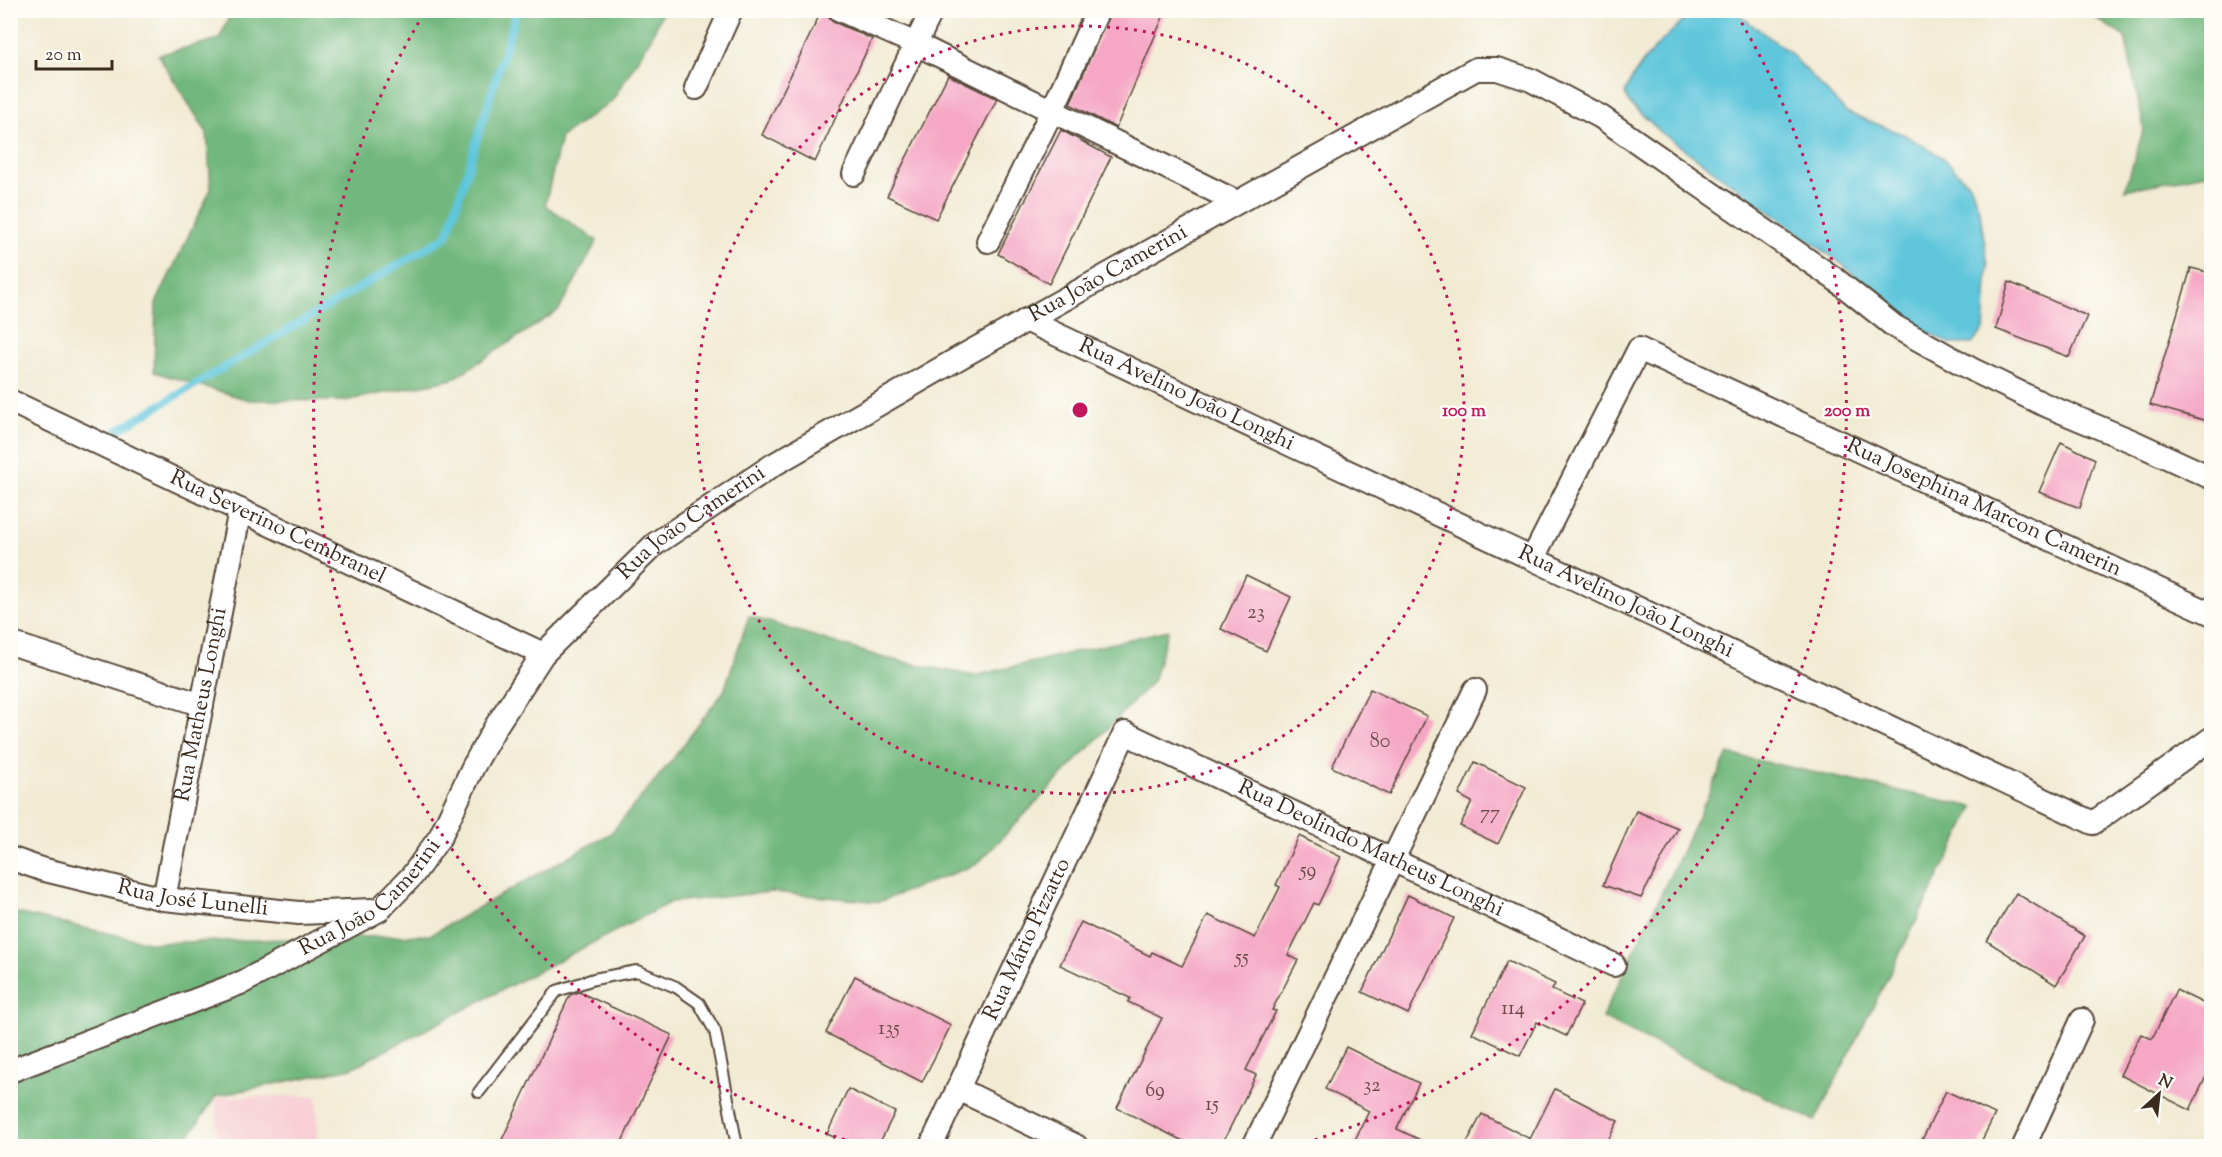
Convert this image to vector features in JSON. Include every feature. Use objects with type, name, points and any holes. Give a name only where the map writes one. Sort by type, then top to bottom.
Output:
[{"type":"street","points":[[696,88],[730,10]]},
{"type":"street","points":[[840,10],[1237,202]]},
{"type":"street","points":[[854,174],[932,10]]},
{"type":"street","points":[[988,241],[1052,111],[1098,10]]},
{"type":"street","name":"Rua João Camerini","points":[[10,1071],[243,982],[379,909],[412,876],[440,837],[473,767],[496,726],[543,654],[655,544],[773,465],[1026,320],[1476,69],[1497,69],[1531,80],[1601,117],[1835,279],[1894,326],[1976,371],[2043,404],[2134,442],[2211,478]]},
{"type":"street","name":"Rua Avelino João Longhi","points":[[1026,320],[2093,823],[2211,738]]},
{"type":"street","name":"Rua Josephina Marcon Camerin","points":[[1533,558],[1639,349],[2211,614]]},
{"type":"street","name":"Rua Severino Cembranel","points":[[10,401],[543,654]]},
{"type":"street","name":"Rua Matheus Longhi","points":[[164,899],[240,510]]},
{"type":"street","points":[[10,643],[202,705]]},
{"type":"street","points":[[1254,1146],[1475,690]]},
{"type":"street","name":"Rua Deolindo Matheus Longhi","points":[[1125,734],[1614,964]]},
{"type":"street","name":"Rua Mário Pizzatto","points":[[931,1146],[1125,734]]},
{"type":"street","name":"Rua José Lunelli","points":[[10,858],[41,869],[164,899],[299,914],[379,909]]},
{"type":"street","points":[[2024,1146],[2082,1020]]},
{"type":"street","points":[[958,1089],[1076,1146]]},
{"type":"lane","points":[[479,1092],[557,991],[594,979],[637,971],[676,987],[699,1003],[715,1031],[736,1141],[735,1146]]},
{"type":"shaded area","points":[[317,1096],[318,1146],[217,1146],[216,1097]]},
{"type":"green space","points":[[232,11],[663,11],[651,38],[612,101],[561,137],[545,205],[597,241],[559,310],[453,379],[344,401],[249,400],[154,372],[156,303],[211,189],[207,133],[158,55],[219,39]]},
{"type":"green space","points":[[2085,11],[2211,11],[2211,173],[2125,190],[2144,128],[2125,37]]},
{"type":"green space","points":[[749,616],[884,658],[974,676],[1168,630],[1153,681],[977,864],[879,902],[772,892],[671,902],[352,1068],[216,1096],[182,1146],[11,1146],[11,912],[153,943],[430,935],[611,833],[672,760],[724,691]]},
{"type":"green space","points":[[1728,754],[1974,807],[1815,1121],[1602,1018]]},
{"type":"water","points":[[1696,11],[1734,11],[1789,52],[1846,112],[1905,135],[1942,157],[1971,186],[1980,213],[1988,265],[1984,330],[1972,344],[1951,344],[1921,329],[1874,294],[1843,265],[1662,133],[1628,102],[1625,93],[1630,81],[1646,59],[1665,38]]},
{"type":"building","points":[[822,10],[827,10],[834,22],[872,39],[815,162],[762,135]]},
{"type":"building","points":[[1111,10],[1166,10],[1116,128],[1070,104]]},
{"type":"building","points":[[948,75],[997,99],[936,219],[887,196]]},
{"type":"building","points":[[1061,130],[1111,157],[1049,284],[998,254]]},
{"type":"building","points":[[2191,268],[2211,273],[2211,422],[2150,405]]},
{"type":"building","points":[[2009,282],[2087,316],[2069,357],[1996,329]]},
{"type":"building","points":[[2061,442],[2095,459],[2080,508],[2039,492]]},
{"type":"building","points":[[1246,575],[1291,597],[1266,651],[1221,629]]},
{"type":"building","points":[[1370,689],[1427,716],[1389,795],[1332,767]]},
{"type":"building","points":[[1475,762],[1526,787],[1498,844],[1460,826],[1472,802],[1459,795]]},
{"type":"building","points":[[1636,811],[1678,828],[1641,898],[1603,885]]},
{"type":"building","points":[[1299,836],[1341,857],[1318,905],[1314,903],[1288,955],[1298,960],[1272,1010],[1276,1011],[1246,1070],[1256,1075],[1221,1146],[1193,1146],[1117,1108],[1162,1018],[1128,1002],[1130,998],[1060,965],[1081,922],[1150,956],[1152,952],[1182,966],[1208,915],[1255,938],[1280,887],[1276,885]]},
{"type":"building","points":[[2016,893],[2085,936],[2056,985],[1987,941]]},
{"type":"building","points":[[1408,895],[1454,918],[1408,1014],[1362,992]]},
{"type":"building","points":[[1507,961],[1555,984],[1552,990],[1582,1004],[1566,1036],[1537,1022],[1520,1056],[1472,1033]]},
{"type":"building","points":[[855,976],[951,1025],[922,1082],[826,1033]]},
{"type":"building","points":[[2176,990],[2211,1007],[2211,1066],[2190,1110],[2120,1075],[2141,1034],[2152,1039]]},
{"type":"building","points":[[579,992],[672,1035],[620,1146],[499,1146],[570,995]]},
{"type":"building","points":[[1346,1047],[1419,1083],[1397,1129],[1433,1146],[1352,1146],[1369,1111],[1325,1089]]},
{"type":"building","points":[[848,1089],[895,1112],[878,1146],[830,1146],[834,1137],[827,1134]]},
{"type":"building","points":[[1555,1089],[1618,1121],[1605,1146],[1465,1146],[1482,1114],[1530,1139]]},
{"type":"building","points":[[1946,1091],[1995,1114],[1979,1146],[1919,1146]]},
{"type":"waterway","points":[[118,430],[447,236],[517,10]]}]
